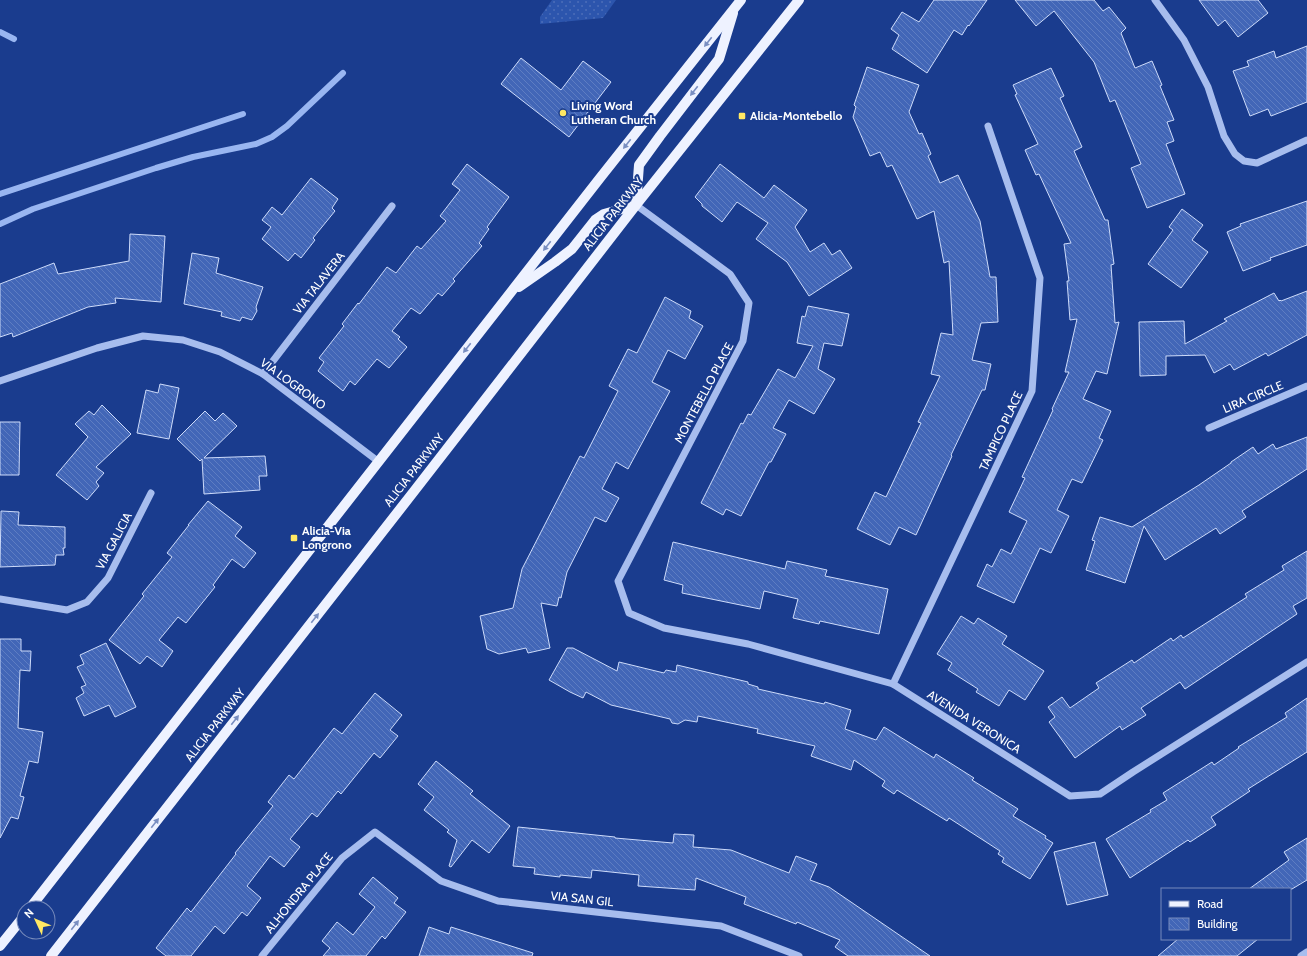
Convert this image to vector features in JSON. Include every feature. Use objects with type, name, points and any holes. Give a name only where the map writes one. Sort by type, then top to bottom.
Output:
[{"type":"main road","name":"ALICIA PARKWAY","points":[[51,956],[636,205],[799,0]]},
{"type":"main road","points":[[511,292],[572,249],[595,220],[604,214],[636,205],[639,165],[719,59],[738,4]]},
{"type":"main road","points":[[36,900],[738,4]]},
{"type":"main road","points":[[0,946],[16,926]]},
{"type":"street","points":[[1155,0],[1184,40],[1208,87],[1224,136],[1235,154],[1244,161],[1257,162],[1307,140]]},
{"type":"street","name":"TAMPICO PLACE","points":[[893,684],[1032,391],[1040,278],[988,126]]},
{"type":"street","name":"MONTEBELLO PLACE","points":[[618,581],[743,341],[749,303],[730,274],[636,205]]},
{"type":"street","name":"VIA TALAVERA","points":[[262,374],[392,206]]},
{"type":"street","name":"VIA LOGRONO","points":[[0,381],[97,348],[143,336],[183,340],[220,352],[262,374],[379,462]]},
{"type":"street","name":"LIRA CIRCLE","points":[[1208,428],[1307,386]]},
{"type":"street","name":"VIA GALICIA","points":[[0,599],[67,610],[86,602],[108,578],[152,493]]},
{"type":"street","name":"AVENIDA VERONICA","points":[[618,581],[629,613],[664,628],[748,644],[893,684],[1070,796],[1100,794],[1140,767],[1307,662]]},
{"type":"street","name":"ALHONDRA PLACE","points":[[262,956],[342,858],[375,832]]},
{"type":"street","name":"VIA SAN GIL","points":[[375,832],[441,881],[498,901],[722,926],[799,956]]},
{"type":"street","points":[[1301,956],[1307,952]]},
{"type":"shaded area","points":[[552,0],[616,0],[603,18],[540,24],[540,17]]},
{"type":"building","points":[[934,0],[987,0],[962,35],[954,30],[927,73],[892,49],[899,35],[891,29],[902,12],[919,22]]},
{"type":"building","points":[[1015,0],[1094,0],[1103,11],[1109,7],[1126,28],[1121,33],[1135,68],[1152,61],[1162,85],[1160,86],[1174,120],[1167,122],[1174,141],[1166,144],[1185,194],[1147,208],[1131,168],[1141,164],[1115,100],[1110,102],[1094,62],[1054,11],[1036,26]]},
{"type":"building","points":[[1199,0],[1258,0],[1268,13],[1238,37],[1225,20],[1218,26]]},
{"type":"building","points":[[1307,46],[1307,102],[1271,116],[1268,109],[1250,116],[1233,71],[1249,66],[1247,61],[1274,51],[1276,58]]},
{"type":"building","name":"Living Word Lutheran Church","points":[[521,58],[561,90],[583,61],[611,82],[569,137],[501,84]]},
{"type":"building","points":[[867,67],[919,85],[909,112],[919,134],[922,133],[931,154],[928,156],[940,183],[958,175],[980,221],[990,277],[996,277],[998,322],[981,323],[972,360],[991,364],[985,390],[982,390],[951,455],[952,456],[916,535],[899,527],[890,545],[857,529],[875,492],[886,497],[921,423],[918,422],[940,376],[931,374],[941,333],[953,335],[949,261],[944,263],[934,211],[917,219],[892,165],[887,167],[880,152],[870,156],[853,117],[856,107],[854,105]]},
{"type":"building","points":[[1051,68],[1064,96],[1060,98],[1082,147],[1074,151],[1105,220],[1108,220],[1114,264],[1111,265],[1115,323],[1119,322],[1107,374],[1096,371],[1083,399],[1111,411],[1099,438],[1103,440],[1082,483],[1072,479],[1057,510],[1069,516],[1051,553],[1040,548],[1014,603],[977,586],[987,564],[992,567],[1001,549],[1011,554],[1027,521],[1009,512],[1025,478],[1022,477],[1069,372],[1065,372],[1077,319],[1070,320],[1067,281],[1069,281],[1064,244],[1071,243],[1039,174],[1036,175],[1025,150],[1038,144],[1015,95],[1017,94],[1013,85]]},
{"type":"building","points":[[467,164],[509,197],[487,227],[489,229],[479,243],[482,246],[453,279],[455,281],[442,296],[438,293],[420,314],[411,308],[392,331],[400,337],[398,339],[407,347],[389,368],[377,359],[355,385],[350,381],[343,391],[318,371],[324,362],[319,358],[344,326],[342,324],[387,267],[396,273],[417,246],[421,249],[446,221],[440,216],[460,190],[452,184]]},
{"type":"building","points":[[720,164],[764,198],[774,185],[807,210],[795,227],[810,252],[824,243],[832,255],[840,250],[852,268],[809,296],[787,262],[756,239],[768,223],[737,202],[722,222],[702,206],[702,204],[695,197]]},
{"type":"building","points":[[311,178],[338,199],[332,208],[335,211],[313,238],[315,240],[301,258],[295,253],[288,261],[262,239],[271,227],[262,220],[272,207],[282,215]]},
{"type":"building","points":[[1307,201],[1307,245],[1270,258],[1271,260],[1243,271],[1227,232],[1241,226],[1240,224]]},
{"type":"building","points":[[1182,209],[1203,225],[1192,240],[1208,252],[1181,288],[1148,264],[1173,230],[1169,227]]},
{"type":"building","points":[[130,234],[165,236],[161,302],[115,298],[116,303],[88,307],[13,337],[12,333],[0,337],[0,284],[54,263],[58,274],[129,261]]},
{"type":"building","points":[[192,253],[219,258],[216,273],[263,287],[256,307],[257,311],[252,320],[242,317],[240,321],[221,316],[222,312],[184,304]]},
{"type":"building","points":[[1307,291],[1307,335],[1268,356],[1266,353],[1234,370],[1230,364],[1214,373],[1205,355],[1166,356],[1166,375],[1140,376],[1139,322],[1184,321],[1185,344],[1227,321],[1224,319],[1274,293],[1279,301],[1281,301]]},
{"type":"building","points":[[665,297],[691,311],[689,318],[703,326],[685,359],[668,350],[652,382],[670,391],[628,469],[616,462],[602,489],[619,498],[606,522],[595,517],[567,572],[561,598],[559,597],[557,606],[541,603],[550,648],[528,653],[526,648],[499,654],[487,649],[480,616],[513,608],[522,569],[580,456],[584,458],[618,391],[609,386],[628,349],[637,353]]},
{"type":"building","points":[[808,306],[849,314],[842,346],[824,343],[818,369],[835,379],[814,414],[789,400],[773,428],[786,434],[771,462],[769,462],[741,516],[726,509],[723,515],[701,503],[741,423],[743,424],[748,414],[751,415],[778,369],[795,378],[813,346],[797,343],[802,316],[805,317]]},
{"type":"building","points":[[160,384],[179,388],[169,439],[137,433],[146,390],[158,393]]},
{"type":"building","points":[[102,405],[131,434],[96,467],[104,473],[96,482],[99,486],[87,500],[56,475],[88,437],[75,424],[89,411],[94,415]]},
{"type":"building","points":[[205,411],[215,421],[223,413],[237,426],[204,458],[265,456],[267,476],[259,476],[260,490],[204,494],[202,459],[200,461],[177,439]]},
{"type":"building","points":[[0,422],[20,422],[19,475],[0,475]]},
{"type":"building","points":[[1307,437],[1307,469],[1242,511],[1246,517],[1220,534],[1216,528],[1165,560],[1144,526],[1125,583],[1086,570],[1095,541],[1092,540],[1100,517],[1132,527],[1199,485],[1253,447],[1258,454],[1273,444],[1276,449]]},
{"type":"building","points":[[208,501],[242,527],[235,536],[256,553],[244,568],[232,559],[213,585],[215,587],[186,623],[178,617],[159,640],[173,651],[162,667],[147,656],[140,664],[109,640],[144,596],[142,594],[172,557],[167,553]]},
{"type":"building","points":[[1,511],[19,512],[18,525],[65,527],[65,548],[63,548],[64,555],[56,555],[55,565],[0,567]]},
{"type":"building","points":[[673,542],[785,569],[787,561],[827,570],[825,576],[888,589],[879,634],[820,621],[819,624],[793,618],[798,599],[764,591],[760,609],[682,593],[683,585],[664,580]]},
{"type":"building","points":[[1307,551],[1307,598],[1293,606],[1297,614],[1185,689],[1180,682],[1141,708],[1146,715],[1122,730],[1120,726],[1075,758],[1049,722],[1055,717],[1048,707],[1062,697],[1070,708],[1099,688],[1096,683],[1132,660],[1134,663],[1171,638],[1173,641],[1181,635],[1183,638],[1247,597],[1245,594],[1284,570],[1282,566]]},
{"type":"building","points":[[961,616],[974,624],[978,618],[1007,636],[1002,644],[1044,671],[1025,700],[1009,690],[999,706],[976,692],[978,689],[948,670],[952,663],[937,654]]},
{"type":"building","points":[[0,639],[21,639],[21,651],[31,651],[30,671],[20,670],[18,728],[43,732],[38,763],[29,761],[20,796],[24,797],[18,819],[11,817],[0,838]]},
{"type":"building","points":[[106,643],[136,707],[115,717],[109,705],[84,716],[76,698],[84,693],[81,687],[86,685],[77,667],[84,664],[80,655]]},
{"type":"building","points":[[567,648],[573,648],[617,671],[619,662],[664,673],[666,670],[676,672],[677,665],[748,682],[748,684],[758,687],[758,689],[824,704],[825,702],[851,710],[845,729],[876,740],[884,727],[934,758],[936,754],[974,778],[972,780],[1018,809],[1013,816],[1046,836],[1045,838],[1053,843],[1030,879],[1002,862],[1004,858],[998,854],[1000,851],[949,818],[947,821],[897,790],[894,794],[882,786],[885,781],[854,760],[851,770],[811,756],[815,746],[757,733],[758,729],[698,716],[697,722],[685,720],[678,724],[672,723],[670,719],[611,705],[586,692],[583,698],[570,692],[549,680]]},
{"type":"building","points":[[375,693],[402,715],[390,730],[398,736],[380,758],[374,753],[341,794],[338,791],[317,817],[312,813],[290,839],[300,847],[284,867],[270,856],[247,886],[261,898],[247,916],[242,912],[224,934],[215,926],[191,956],[166,956],[156,948],[187,908],[191,912],[236,854],[235,853],[273,806],[268,802],[289,775],[294,779],[334,728],[342,734]]},
{"type":"building","points":[[1307,698],[1307,752],[1248,789],[1250,791],[1211,817],[1216,825],[1190,842],[1188,840],[1130,878],[1106,839],[1151,812],[1150,810],[1167,800],[1163,793],[1212,762],[1214,765],[1239,748],[1238,747],[1287,717],[1285,713]]},
{"type":"building","points":[[436,761],[473,791],[470,794],[510,826],[489,853],[472,840],[451,867],[449,866],[457,840],[447,832],[449,830],[424,810],[434,797],[418,784]]},
{"type":"building","points":[[518,827],[673,843],[674,834],[694,835],[693,847],[731,850],[789,873],[796,856],[817,864],[810,880],[829,887],[930,956],[848,956],[835,947],[840,940],[797,922],[796,924],[744,904],[746,897],[696,878],[695,890],[638,886],[639,875],[592,870],[591,878],[534,874],[535,868],[513,866]]},
{"type":"building","points":[[1307,838],[1307,880],[1292,889],[1250,888],[1289,860],[1284,852]]},
{"type":"building","points":[[1095,842],[1108,895],[1067,905],[1054,852]]},
{"type":"building","points":[[373,877],[398,898],[394,903],[406,912],[385,939],[382,936],[366,956],[323,956],[330,948],[322,941],[337,922],[353,935],[375,907],[359,894]]},
{"type":"building","points":[[429,927],[449,934],[451,927],[533,953],[532,956],[419,956]]},
{"type":"building","points":[[1177,940],[1257,940],[1237,956],[1158,956]]},
{"type":"waterway","points":[[0,32],[14,39]]},
{"type":"waterway","points":[[0,224],[33,209],[156,168],[193,157],[256,144],[272,137],[287,126],[343,73]]},
{"type":"waterway","points":[[0,194],[243,114]]},
{"type":"place","name":"Living Word Lutheran Church","points":[[563,113]]},
{"type":"place","name":"Alicia-Montebello","points":[[742,116]]},
{"type":"place","name":"Alicia-Via Longrono","points":[[294,538]]}]
